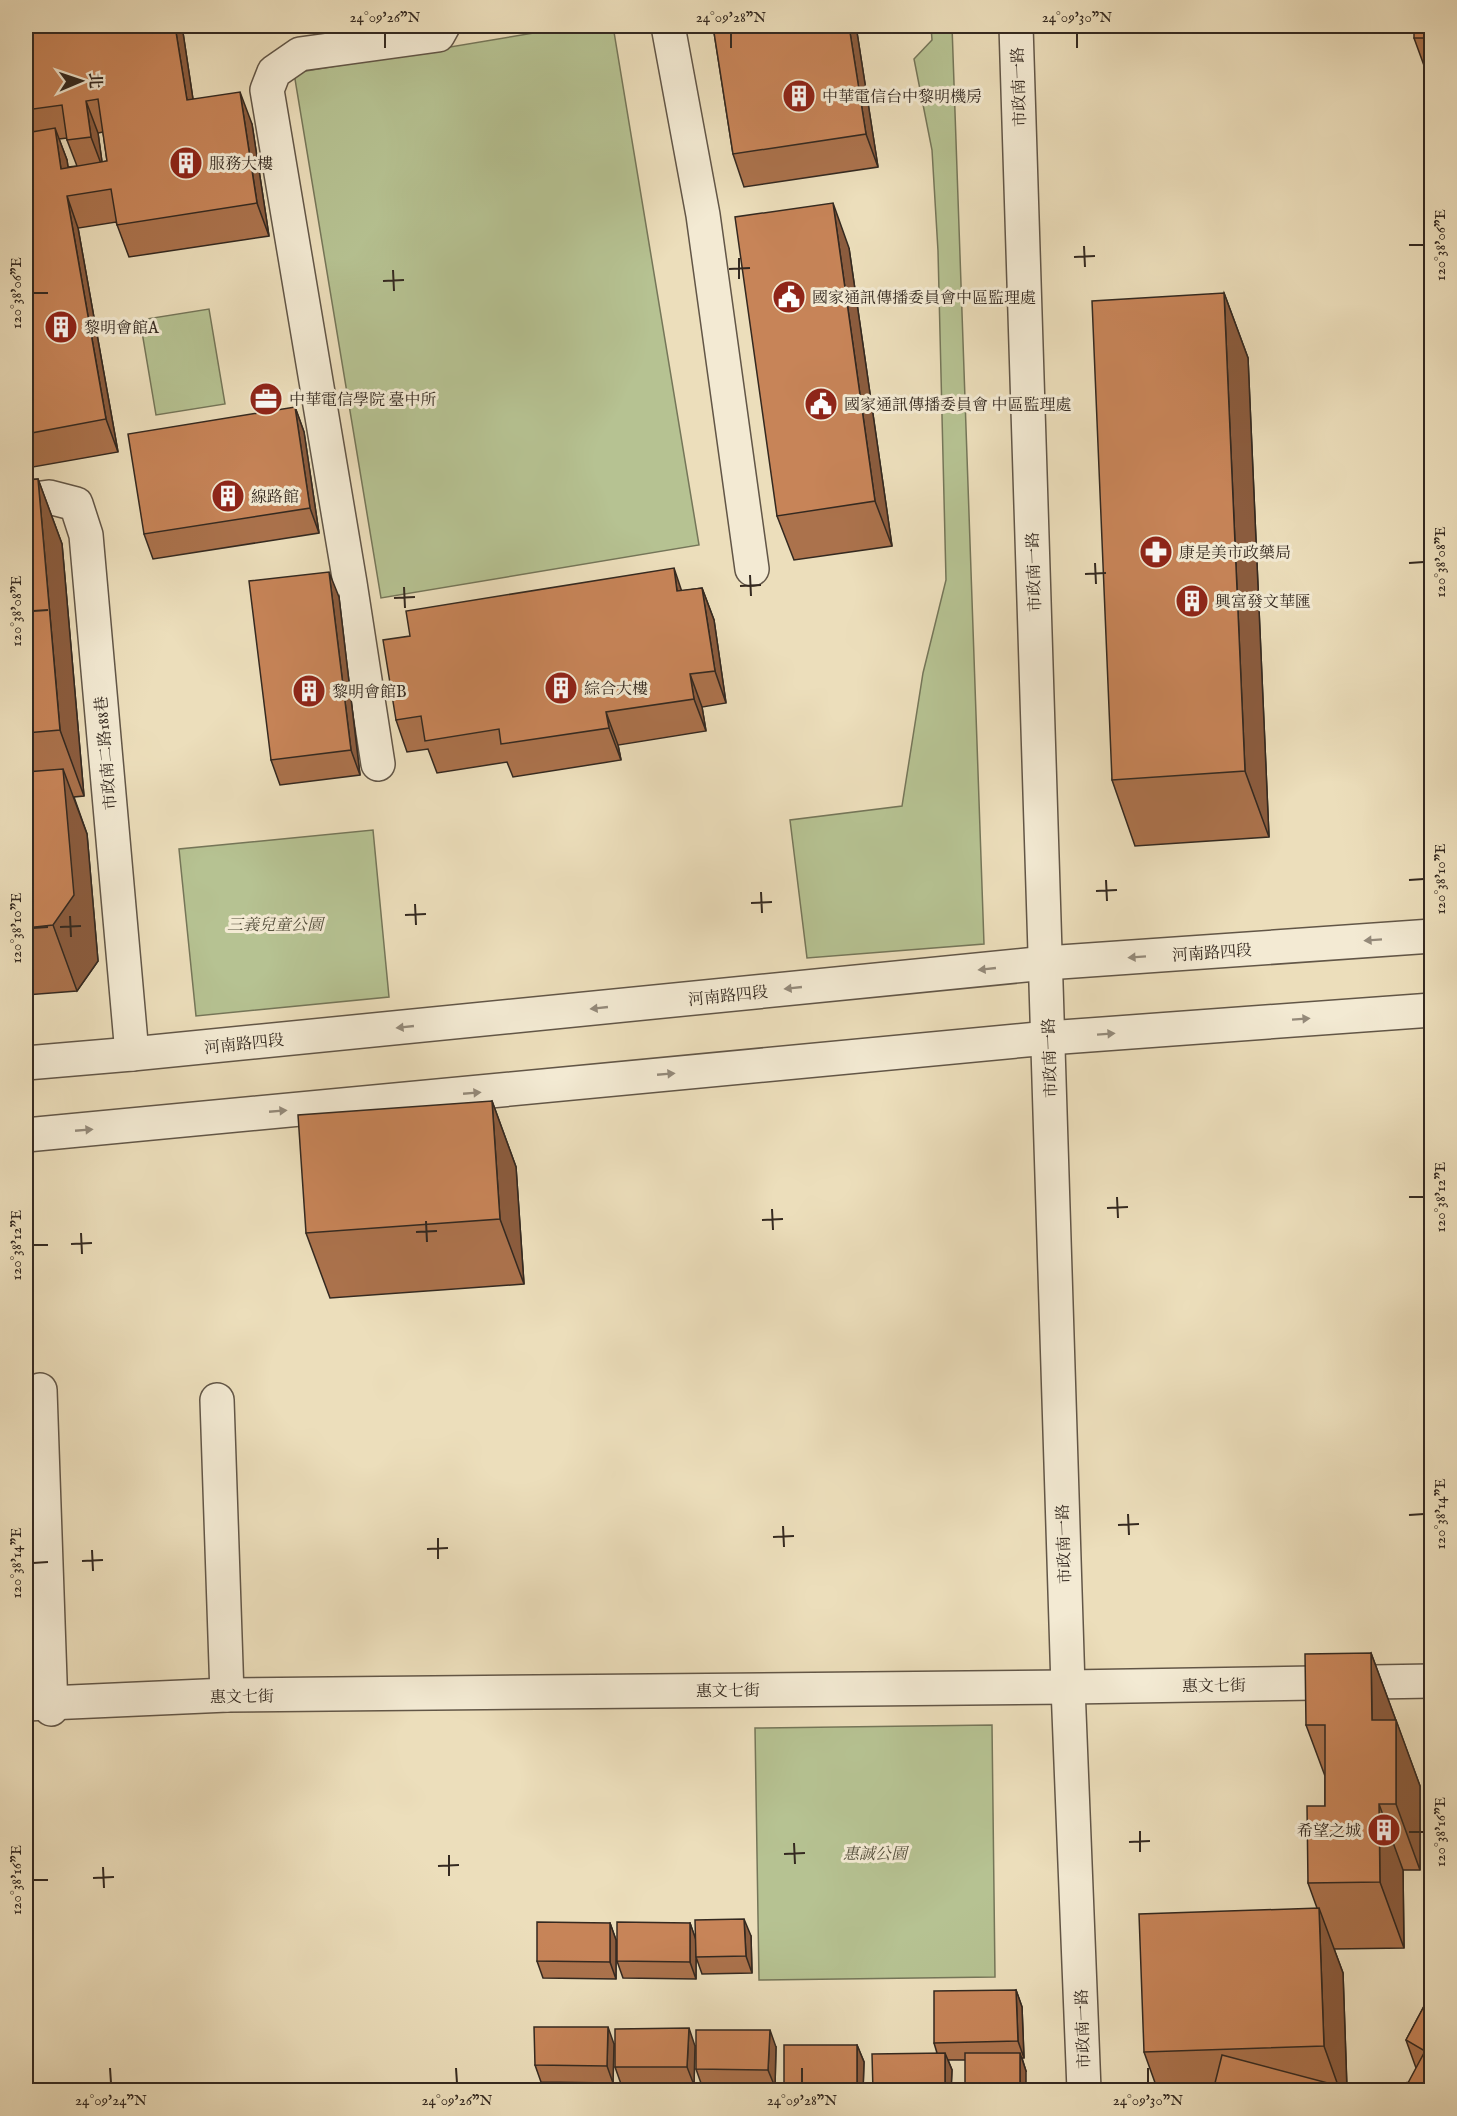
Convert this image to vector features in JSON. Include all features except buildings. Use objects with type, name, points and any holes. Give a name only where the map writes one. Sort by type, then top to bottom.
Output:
[{"type":"street","points":[[378,764],[267,90],[273,72],[300,54],[438,35],[443,26]]},
{"type":"street","points":[[668,26],[703,215],[752,569]]},
{"type":"street","name":"市政南一路","points":[[1016,26],[1068,1687],[1084,2091]]},
{"type":"street","name":"市政南二路188巷","points":[[26,500],[49,497],[76,504],[86,535],[132,1054]]},
{"type":"street","name":"河南路四段","points":[[26,1063],[1046,963],[1431,936]]},
{"type":"street","points":[[26,1135],[1048,1038],[1431,1010]]},
{"type":"street","points":[[40,1390],[42,1705]]},
{"type":"street","points":[[217,1400],[227,1695]]},
{"type":"street","name":"惠文七街","points":[[42,1705],[227,1695],[1431,1681]]},
{"type":"green space","points":[[576,26],[613,26],[699,545],[381,598],[294,73]]},
{"type":"green space","points":[[931,26],[952,26],[984,944],[807,958],[790,820],[902,806],[923,673],[946,580],[938,251],[932,150],[914,59],[932,40]]},
{"type":"green space","points":[[209,309],[225,404],[156,415],[140,320]]},
{"type":"green space","name":"三義兒童公園","points":[[373,830],[389,997],[196,1016],[179,849]]},
{"type":"green space","name":"惠誠公園","points":[[992,1725],[995,1977],[759,1980],[755,1728]]},
{"type":"place","name":"中華電信台中黎明機房","points":[[799,96]]},
{"type":"place","name":"服務大樓","points":[[186,163]]},
{"type":"place","name":"國家通訊傳播委員會中區監理處","points":[[789,297]]},
{"type":"place","name":"黎明會館A","points":[[61,327]]},
{"type":"place","name":"中華電信學院 臺中所","points":[[266,399]]},
{"type":"place","name":"國家通訊傳播委員會 中區監理處","points":[[821,404]]},
{"type":"place","name":"線路館","points":[[228,496]]},
{"type":"place","name":"康是美市政藥局","points":[[1156,552]]},
{"type":"place","name":"興富發文華匯","points":[[1192,601]]},
{"type":"place","name":"綜合大樓","points":[[561,688]]},
{"type":"place","name":"黎明會館B","points":[[309,691]]},
{"type":"place","name":"希望之城","points":[[1384,1830]]}]
